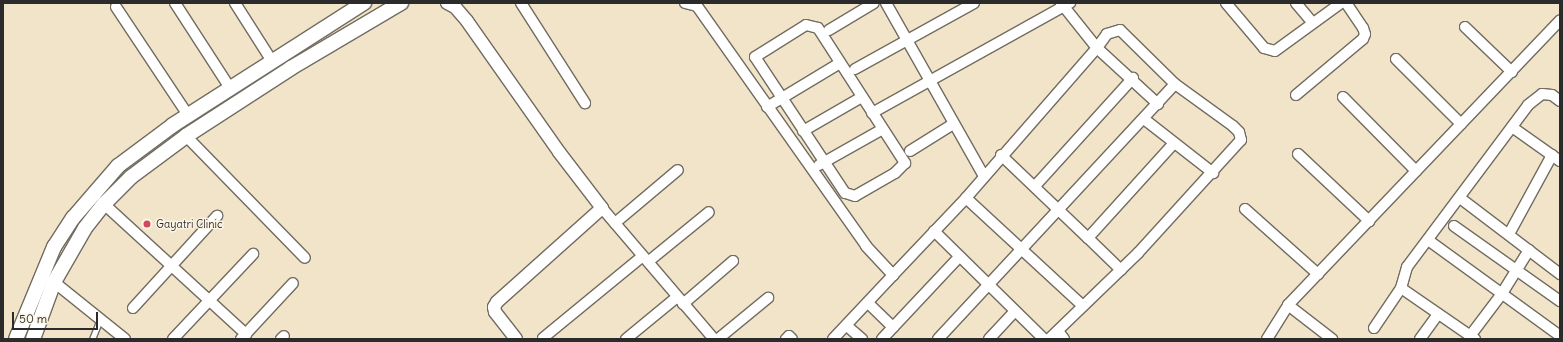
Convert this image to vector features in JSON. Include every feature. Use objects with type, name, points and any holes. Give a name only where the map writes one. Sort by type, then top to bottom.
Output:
[{"type":"main road","points":[[16,339],[54,247],[72,218],[118,166],[188,115],[364,3]]},
{"type":"main road","points":[[33,339],[54,282],[85,228],[104,204],[152,160],[186,136],[338,38],[401,3]]},
{"type":"street","points":[[175,3],[230,88]]},
{"type":"street","points":[[235,3],[272,61]]},
{"type":"street","points":[[447,3],[455,7],[467,21],[559,152],[602,208],[713,338],[768,298]]},
{"type":"street","points":[[521,3],[585,103]]},
{"type":"street","points":[[685,3],[697,6],[866,246],[893,275]]},
{"type":"street","points":[[829,30],[874,3]]},
{"type":"street","points":[[886,3],[929,83],[984,176]]},
{"type":"street","points":[[855,69],[974,3]]},
{"type":"street","points":[[1226,3],[1269,51],[1275,51],[1312,22],[1341,3]]},
{"type":"street","points":[[1296,3],[1312,22]]},
{"type":"street","points":[[1296,95],[1363,39],[1365,34],[1346,3]]},
{"type":"street","points":[[872,113],[929,83],[1065,4],[1097,48],[1133,78],[1158,104]]},
{"type":"street","points":[[116,8],[188,115]]},
{"type":"street","points":[[1267,339],[1288,305],[1560,20]]},
{"type":"street","points":[[812,25],[818,28],[840,63],[905,163],[895,173],[856,196],[845,193],[755,57],[770,45],[801,27],[812,25]]},
{"type":"street","points":[[1465,27],[1512,72]]},
{"type":"street","points":[[833,339],[847,326],[966,198],[1001,155],[1097,48],[1107,34],[1120,30],[1176,84],[1239,132],[1241,140],[1213,174],[1121,270],[1083,306],[1061,335],[1050,339]]},
{"type":"street","points":[[1396,59],[1461,124]]},
{"type":"street","points":[[767,107],[840,63]]},
{"type":"street","points":[[1034,186],[1133,78]]},
{"type":"street","points":[[938,339],[1024,249],[1176,84]]},
{"type":"street","points":[[1374,328],[1401,288],[1407,266],[1535,98],[1542,94],[1552,95],[1560,101]]},
{"type":"street","points":[[803,131],[862,97]]},
{"type":"street","points":[[1342,97],[1416,171]]},
{"type":"street","points":[[1144,119],[1213,174]]},
{"type":"street","points":[[910,151],[953,124]]},
{"type":"street","points":[[1509,234],[1556,158],[1512,128]]},
{"type":"street","points":[[812,169],[883,129]]},
{"type":"street","points":[[186,136],[305,258]]},
{"type":"street","points":[[1088,238],[1174,143]]},
{"type":"street","points":[[1298,154],[1369,221]]},
{"type":"street","points":[[1001,155],[1121,270]]},
{"type":"street","points":[[615,223],[678,170]]},
{"type":"street","points":[[966,198],[1024,249],[1083,306]]},
{"type":"street","points":[[1460,198],[1560,274]]},
{"type":"street","points":[[104,204],[209,302],[243,337],[294,283]]},
{"type":"street","points":[[516,339],[495,312],[494,307],[497,302],[602,208]]},
{"type":"street","points":[[1245,209],[1318,274]]},
{"type":"street","points":[[543,338],[646,258],[709,212]]},
{"type":"street","points":[[133,308],[169,266],[217,216]]},
{"type":"street","points":[[1454,226],[1560,301]]},
{"type":"street","points":[[934,231],[958,258],[1044,339]]},
{"type":"street","points":[[1428,240],[1501,295],[1560,336]]},
{"type":"street","points":[[1401,288],[1472,338],[1529,250]]},
{"type":"street","points":[[173,339],[253,254]]},
{"type":"street","points":[[882,339],[958,258]]},
{"type":"street","points":[[626,339],[733,261]]},
{"type":"street","points":[[54,282],[125,339]]},
{"type":"street","points":[[868,303],[893,327]]},
{"type":"street","points":[[1288,305],[1332,339]]},
{"type":"street","points":[[990,339],[1014,312]]},
{"type":"street","points":[[1420,339],[1438,314]]},
{"type":"street","points":[[847,326],[862,339]]},
{"type":"street","points":[[786,339],[789,336],[792,339]]},
{"type":"lane","points":[[92,339],[100,319]]},
{"type":"place","name":"Gayatri Clinic","points":[[147,224]]}]
